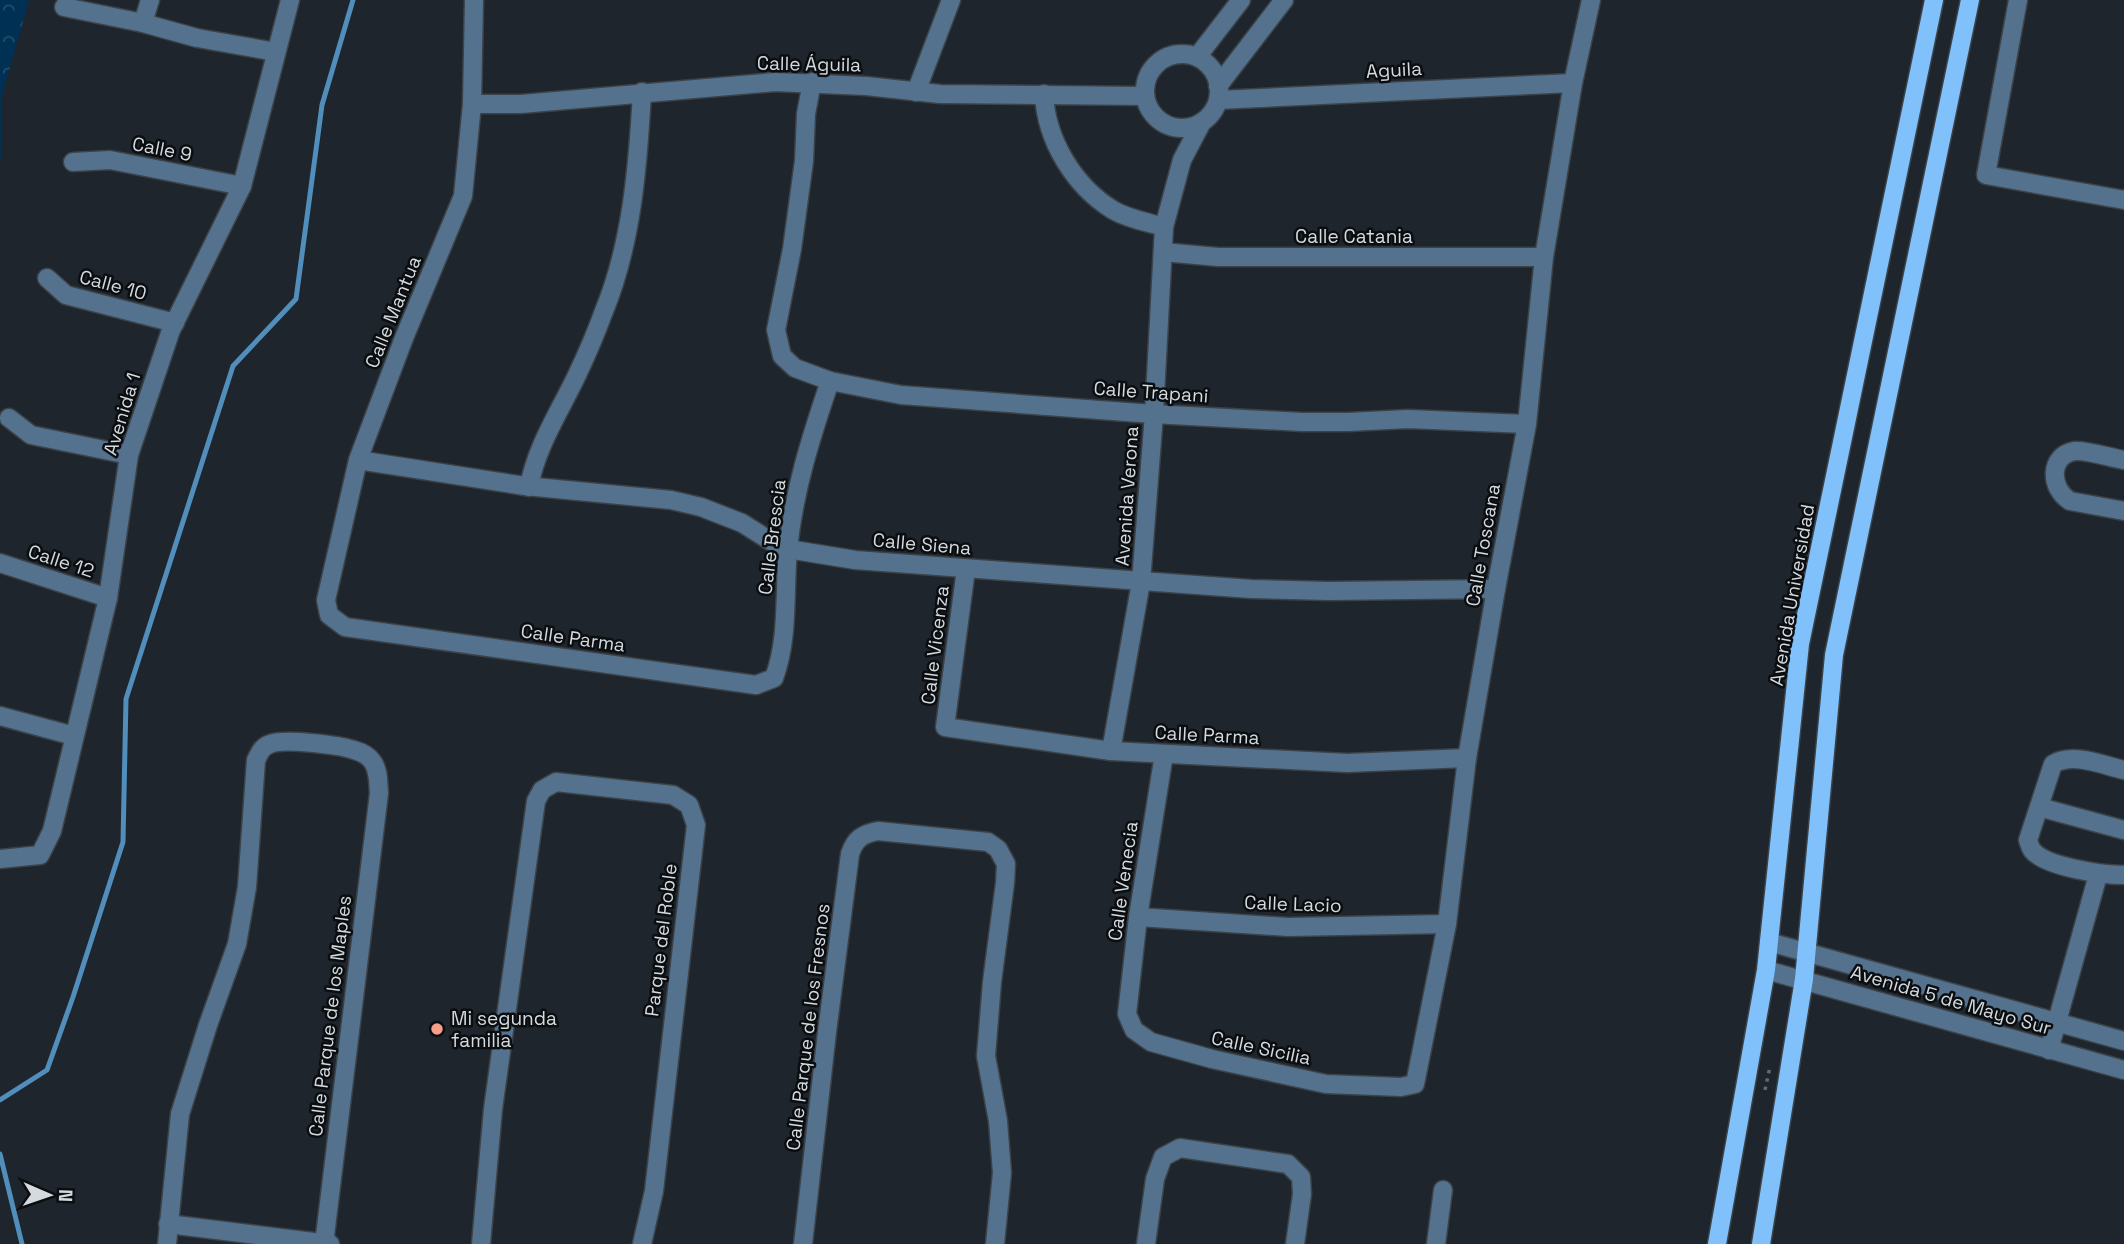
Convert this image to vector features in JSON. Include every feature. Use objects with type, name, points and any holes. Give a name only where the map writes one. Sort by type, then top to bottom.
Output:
[{"type":"main road","name":"Avenida Universidad","points":[[1717,1244],[1766,970],[1800,644],[1934,0]]},
{"type":"main road","points":[[1761,1244],[1804,979],[1834,654],[1970,0]]},
{"type":"street","points":[[143,23],[150,0]]},
{"type":"street","name":"Avenida 1","points":[[0,859],[40,855],[52,831],[108,598],[129,455],[175,323],[242,187],[290,0]]},
{"type":"street","name":"Calle Mantua","points":[[345,628],[329,615],[326,600],[358,460],[404,338],[463,196],[472,104],[474,0]]},
{"type":"street","points":[[916,92],[951,0]]},
{"type":"street","points":[[1197,57],[1241,0]]},
{"type":"street","points":[[1218,93],[1215,74],[1207,64],[1186,54],[1164,58],[1155,65],[1145,85],[1149,108],[1156,118],[1166,125],[1191,128],[1202,122],[1209,116],[1218,93],[1284,0]]},
{"type":"street","name":"Calle Toscana","points":[[1401,1087],[1415,1084],[1417,1077],[1447,924],[1467,758],[1527,424],[1545,257],[1573,83],[1591,0]]},
{"type":"street","points":[[2018,0],[1986,175],[2124,200]]},
{"type":"street","points":[[64,7],[143,23],[197,38],[276,52]]},
{"type":"street","name":"Calle Águila","points":[[472,104],[522,104],[775,82],[812,82],[940,94],[1145,96]]},
{"type":"street","name":"Calle Trapani","points":[[812,82],[806,114],[804,161],[792,249],[776,330],[782,356],[795,368],[830,381],[901,395],[1301,422],[1408,419],[1527,424]]},
{"type":"street","name":"Aguila","points":[[1218,93],[1573,83]]},
{"type":"street","points":[[529,487],[536,460],[588,351],[614,282],[632,198],[642,92]]},
{"type":"street","points":[[1044,94],[1044,114],[1054,140],[1083,186],[1115,211],[1164,227]]},
{"type":"street","name":"Avenida Verona","points":[[1111,751],[1141,582],[1154,414],[1164,227],[1182,160],[1202,122]]},
{"type":"street","points":[[1178,128],[1182,160]]},
{"type":"street","name":"Calle 9","points":[[73,162],[110,160],[242,187]]},
{"type":"street","name":"Calle Catania","points":[[1163,252],[1218,257],[1545,257]]},
{"type":"street","name":"Calle 10","points":[[47,278],[66,295],[175,323]]},
{"type":"street","name":"Calle Brescia","points":[[781,660],[788,549],[795,498],[807,449],[830,381]]},
{"type":"street","points":[[9,418],[31,436],[129,455]]},
{"type":"street","points":[[2124,460],[2077,451],[2062,458],[2054,473],[2058,489],[2070,500],[2124,510]]},
{"type":"street","name":"Calle Siena","points":[[358,460],[529,487],[691,504],[742,523],[788,549],[855,560],[1251,589],[1496,589]]},
{"type":"street","name":"Calle 12","points":[[0,563],[108,598]]},
{"type":"street","name":"Calle Vicenza","points":[[946,727],[966,569]]},
{"type":"street","name":"Calle Parma","points":[[345,628],[757,685],[774,678],[781,660]]},
{"type":"street","points":[[0,716],[74,737]]},
{"type":"street","name":"Calle Parma","points":[[946,727],[1111,751],[1347,763],[1467,758]]},
{"type":"street","name":"Calle Parque de los Maples","points":[[168,1224],[180,1115],[237,944],[247,887],[256,760],[262,748],[273,742],[287,741],[352,749],[363,753],[374,762],[379,793],[326,1244]]},
{"type":"street","name":"Calle Venecia","points":[[1127,1014],[1138,917],[1164,754]]},
{"type":"street","points":[[2124,770],[2075,759],[2062,759],[2053,764],[2028,840],[2032,851],[2046,860],[2098,875],[2124,876]]},
{"type":"street","name":"Parque del Roble","points":[[481,1244],[493,1109],[536,801],[542,790],[556,782],[673,795],[689,805],[696,824],[654,1191],[642,1244]]},
{"type":"street","points":[[2039,807],[2124,830]]},
{"type":"street","name":"Calle Parque de los Fresnos","points":[[803,1244],[850,854],[855,841],[866,833],[878,831],[988,842],[998,849],[1006,864],[986,1056],[998,1121],[1002,1173],[995,1244]]},
{"type":"street","points":[[2049,1049],[2098,875]]},
{"type":"street","name":"Calle Lacio","points":[[1138,917],[1288,927],[1447,924]]},
{"type":"street","name":"Avenida 5 de Mayo Sur","points":[[1769,942],[2124,1041]]},
{"type":"street","name":"Avenida 5 de Mayo Sur","points":[[1766,970],[2124,1070]]},
{"type":"street","name":"Calle Sicilia","points":[[1127,1014],[1134,1030],[1151,1042],[1212,1059],[1326,1084],[1401,1087]]},
{"type":"street","points":[[1146,1244],[1155,1179],[1163,1157],[1180,1148],[1288,1164],[1301,1177],[1302,1194],[1295,1244]]},
{"type":"street","points":[[1436,1244],[1443,1190]]},
{"type":"street","points":[[167,1244],[168,1224],[326,1244]]},
{"type":"green space","points":[[0,0],[29,0],[2,96],[0,160]]},
{"type":"waterway","points":[[0,1100],[47,1070],[123,842],[126,699],[233,366],[296,299],[322,105],[353,0]]},
{"type":"waterway","points":[[0,1154],[22,1244]]},
{"type":"place","name":"Mi segunda familia","points":[[437,1029]]}]
